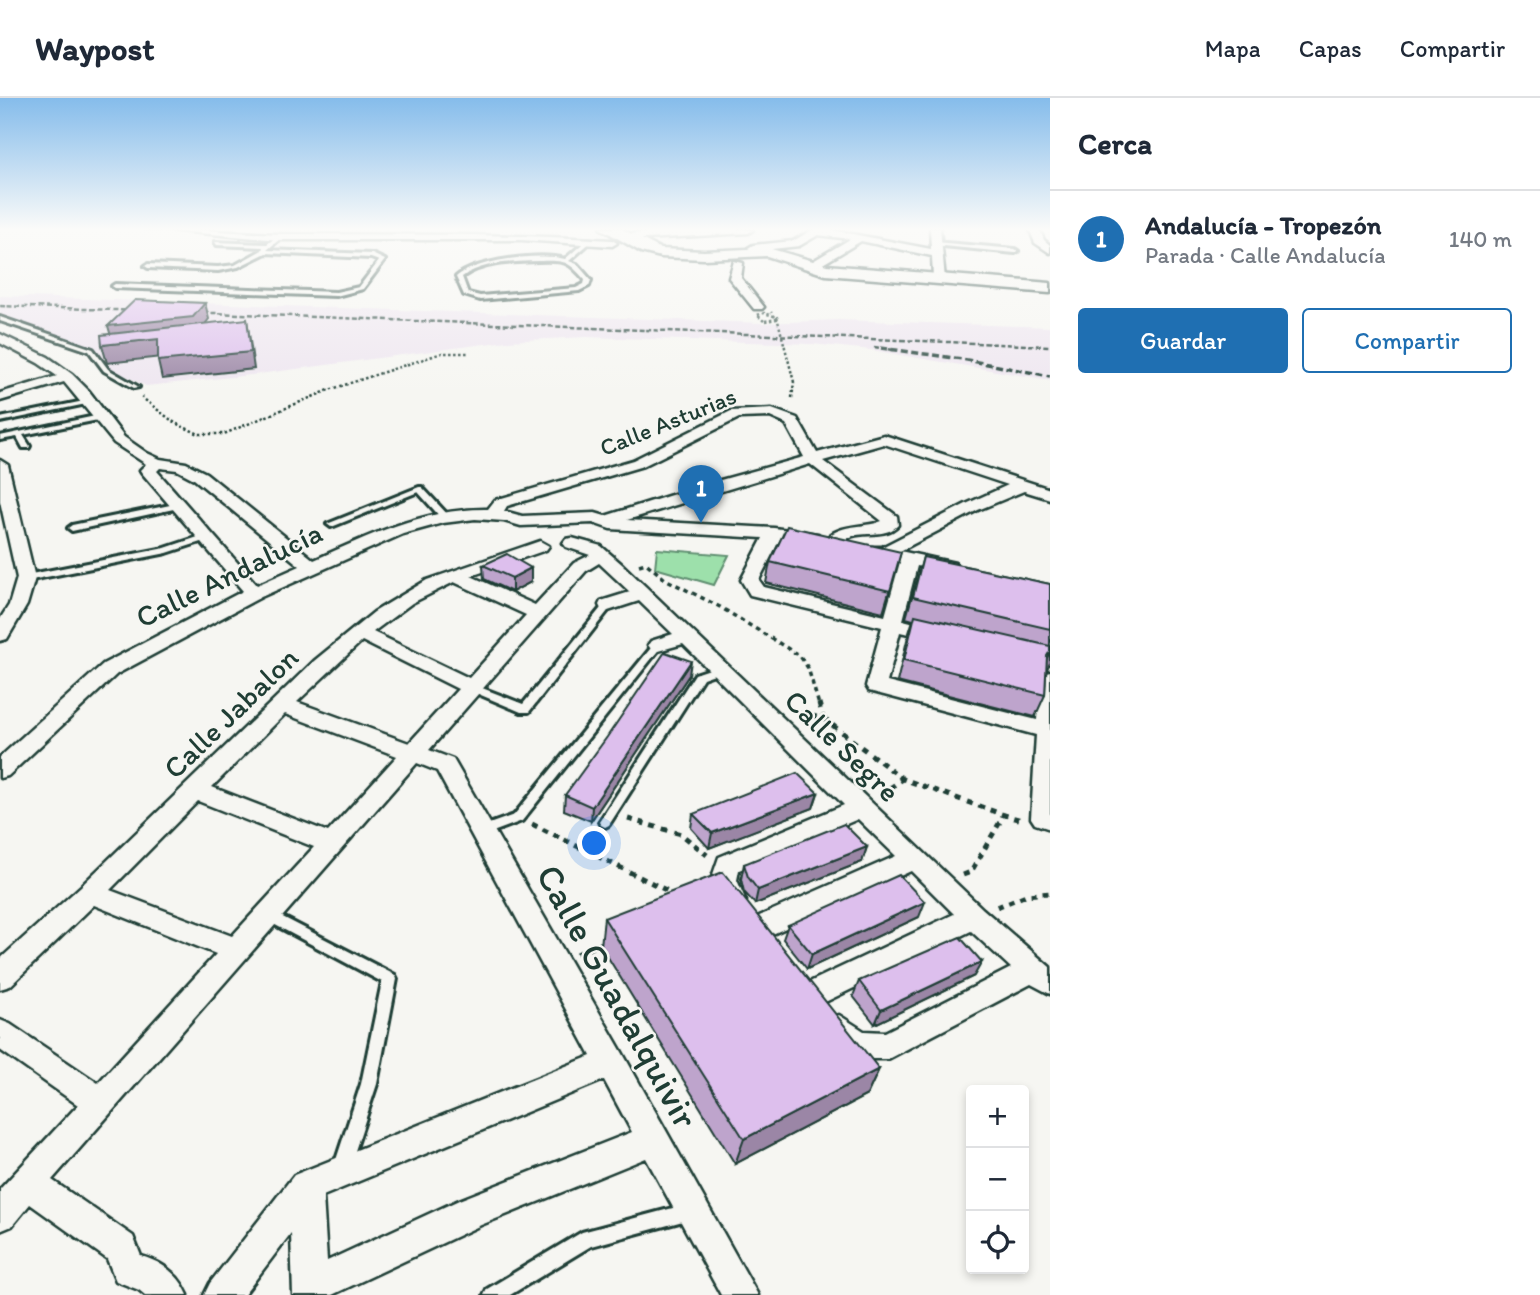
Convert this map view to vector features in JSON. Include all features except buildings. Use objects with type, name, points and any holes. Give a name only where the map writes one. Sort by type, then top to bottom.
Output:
[{"type":"street","points":[[740,284],[758,307]]},
{"type":"street","points":[[999,284],[1050,288]]},
{"type":"street","points":[[0,338],[43,360],[67,377],[119,440],[157,463],[181,466],[201,476],[311,566]]},
{"type":"street","points":[[0,398],[67,377]]},
{"type":"street","name":"Calle Asturias","points":[[494,513],[501,503],[638,463],[736,414],[759,411],[783,416],[792,421],[812,458]]},
{"type":"street","points":[[0,1214],[605,541],[643,522],[812,458],[884,439],[1050,494]]},
{"type":"street","points":[[812,458],[891,520],[890,525],[884,527],[849,530],[832,542]]},
{"type":"street","points":[[157,463],[148,470],[254,593]]},
{"type":"street","points":[[0,465],[26,579],[18,606],[0,635]]},
{"type":"street","points":[[884,553],[972,507],[1023,485]]},
{"type":"street","name":"Calle Andalucía","points":[[0,770],[110,669],[254,593],[397,530],[446,518],[494,513],[521,521],[595,518],[605,541]]},
{"type":"street","points":[[521,521],[516,527],[520,535],[540,546]]},
{"type":"street","points":[[643,522],[774,533],[832,542],[961,570]]},
{"type":"street","points":[[774,533],[750,580],[757,591],[958,639]]},
{"type":"street","name":"Calle Segre","points":[[572,543],[605,541],[642,594],[860,808],[974,917],[1041,976]]},
{"type":"street","name":"Calle Jabalon","points":[[0,977],[90,893],[281,704],[360,633],[417,593],[456,576],[540,546],[558,547],[572,543]]},
{"type":"street","points":[[910,559],[876,686],[1049,731]]},
{"type":"street","points":[[456,576],[538,614]]},
{"type":"street","points":[[607,604],[642,594]]},
{"type":"street","points":[[360,633],[473,688]]},
{"type":"street","points":[[658,645],[686,637]]},
{"type":"street","points":[[1047,819],[1050,678]]},
{"type":"street","name":"Calle Guadalquivir","points":[[281,704],[445,765],[740,1295]]},
{"type":"street","points":[[195,790],[333,844]]},
{"type":"street","points":[[860,808],[733,860],[724,872],[730,897],[764,938],[914,859]]},
{"type":"street","points":[[90,893],[237,950]]},
{"type":"street","points":[[974,917],[931,937],[801,986],[855,1042],[881,1046],[1041,976]]},
{"type":"street","points":[[0,1032],[101,1102]]},
{"type":"street","points":[[222,1295],[306,1187],[612,1062]]},
{"type":"street","points":[[306,1187],[310,1291],[471,1212],[654,1139]]},
{"type":"street","points":[[28,1183],[121,1248],[128,1269],[150,1276],[170,1295]]},
{"type":"lane","points":[[115,286],[336,294],[361,288],[364,284]]},
{"type":"lane","points":[[462,284],[466,294],[480,298],[577,290],[587,284]]},
{"type":"lane","points":[[0,318],[95,350],[106,370],[136,387]]},
{"type":"lane","points":[[0,421],[89,402]]},
{"type":"lane","points":[[0,438],[100,417]]},
{"type":"lane","points":[[19,434],[26,446]]},
{"type":"lane","points":[[331,524],[419,489],[446,518]]},
{"type":"lane","points":[[72,528],[180,505]]},
{"type":"lane","points":[[26,579],[167,550],[207,537]]},
{"type":"lane","points":[[473,688],[525,709],[607,604]]},
{"type":"lane","points":[[482,831],[518,818],[658,645]]},
{"type":"lane","points":[[608,817],[699,676],[719,669]]},
{"type":"lane","points":[[269,915],[390,979],[369,1084],[339,1174]]},
{"type":"lane","points":[[493,1295],[587,1238],[693,1211]]},
{"type":"path","points":[[764,320],[757,315],[764,313],[777,317],[794,383],[792,398]]},
{"type":"path","points":[[136,387],[145,401],[175,423],[199,434],[215,435],[232,432],[329,390],[442,353],[470,353]]},
{"type":"path","points":[[605,541],[646,563],[665,579],[720,607],[800,656],[808,668],[822,718]]},
{"type":"path","points":[[772,721],[795,714],[822,718],[903,779],[1004,815],[1022,820],[1047,819]]},
{"type":"path","points":[[860,808],[903,779]]},
{"type":"path","points":[[941,885],[971,872],[1004,815]]},
{"type":"path","points":[[608,817],[685,835],[694,840],[719,870],[724,872]]},
{"type":"path","points":[[518,818],[679,897]]},
{"type":"path","points":[[974,917],[1026,895],[1050,892]]},
{"type":"path","points":[[556,963],[618,936]]},
{"type":"shaded area","points":[[0,296],[763,323],[838,320],[1050,327],[1050,380],[871,350],[812,344],[586,337],[507,341],[146,386],[106,366],[97,350],[0,315]]},
{"type":"green space","points":[[657,549],[729,555],[714,585],[655,568]]},
{"type":"railway","points":[[0,306],[143,311]]},
{"type":"railway","points":[[189,312],[1050,346]]},
{"type":"railway","points":[[874,347],[894,350]]},
{"type":"railway","points":[[881,348],[962,359],[1050,376]]},
{"type":"place","name":"Andalucía - Tropezón","points":[[701,523]]}]
